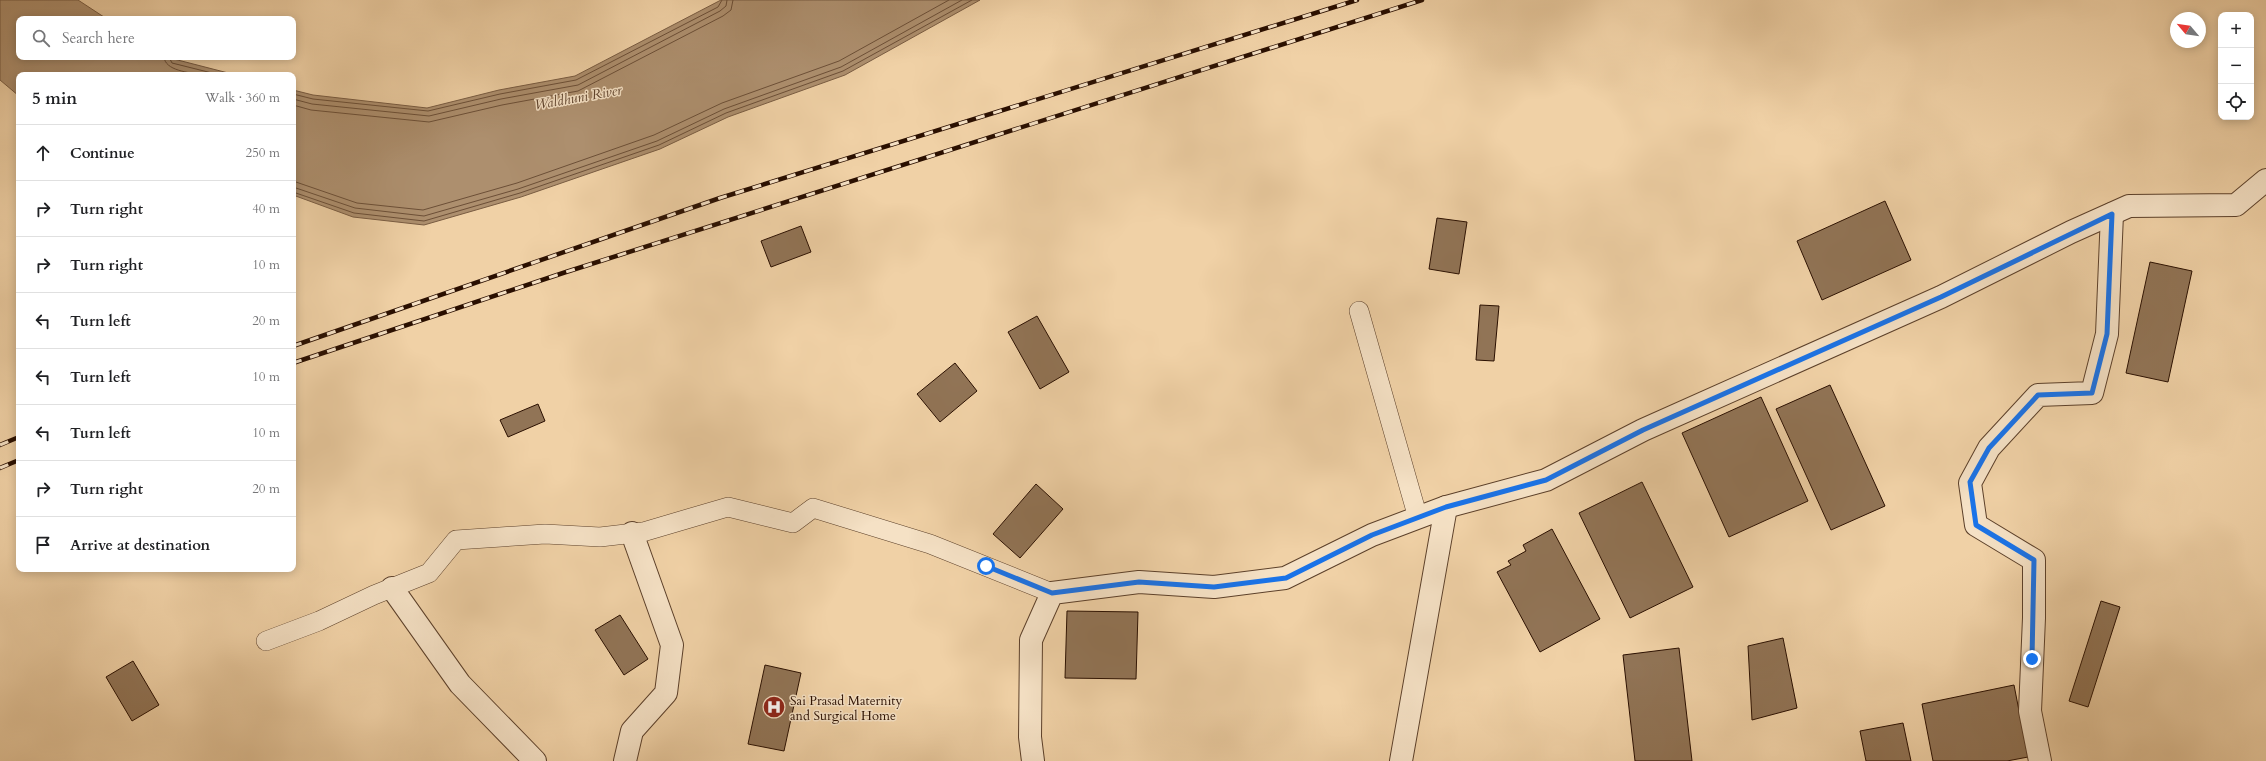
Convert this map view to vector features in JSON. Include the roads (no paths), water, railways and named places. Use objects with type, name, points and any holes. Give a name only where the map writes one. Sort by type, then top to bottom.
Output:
[{"type":"street","points":[[1033,761],[1030,737],[1031,640],[1052,593],[1139,582],[1214,587],[1286,578],[1372,535],[1446,507],[1546,480],[1643,430],[1941,297],[2130,206],[2236,205],[2266,180]]},
{"type":"street","points":[[2040,761],[2030,712],[2034,618],[2034,560],[1976,525],[1970,482],[1989,448],[2038,395],[2092,393],[2107,334],[2112,214]]},
{"type":"street","points":[[1401,761],[1446,507]]},
{"type":"street","points":[[625,761],[632,731],[666,693],[672,645],[632,533]]},
{"type":"street","points":[[392,588],[460,684],[535,761]]},
{"type":"lane","points":[[1359,311],[1418,518]]},
{"type":"lane","points":[[266,641],[319,621],[429,573],[456,540],[545,534],[600,537],[643,532],[728,507],[793,523],[813,508],[930,544],[1052,593]]},
{"type":"water","points":[[0,0],[78,0],[102,16],[16,16],[16,60],[178,60],[224,72],[16,72],[16,93],[0,80]]},
{"type":"water","name":"Waldhuni River","points":[[721,0],[980,0],[845,75],[728,117],[660,149],[521,197],[424,225],[353,217],[296,196],[296,91],[313,95],[427,108],[499,90],[575,76]]},
{"type":"railway","points":[[296,345],[720,198],[1357,0]]},
{"type":"railway","points":[[296,362],[566,272],[1422,0]]},
{"type":"railway","points":[[0,445],[16,438]]},
{"type":"railway","points":[[0,468],[16,461]]},
{"type":"place","name":"Sai Prasad Maternity and Surgical Home","points":[[774,707]]}]
